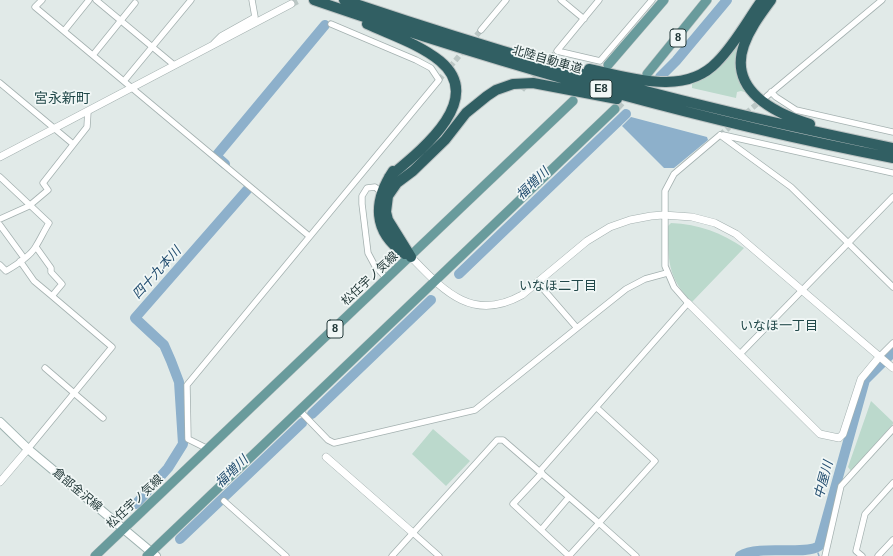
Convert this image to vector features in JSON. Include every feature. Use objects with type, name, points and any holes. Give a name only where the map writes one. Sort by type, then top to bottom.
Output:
[{"type":"highway","points":[[305,0],[409,43],[440,62],[451,73],[456,88],[455,104],[451,122],[444,140],[413,171],[393,180],[381,192],[378,209],[381,225],[395,246],[410,257]]},
{"type":"highway","name":"北陸自動車道","points":[[314,0],[486,56],[698,114],[893,158]]},
{"type":"highway","name":"北陸自動車道","points":[[344,0],[493,48],[720,110],[893,148]]},
{"type":"highway","points":[[493,48],[648,81],[682,81],[700,76],[716,63],[762,0]]},
{"type":"highway","points":[[771,0],[748,36],[742,56],[744,75],[752,92],[773,110],[797,120],[844,134],[893,145]]},
{"type":"highway","points":[[410,257],[391,228],[386,212],[388,196],[401,160],[434,128],[451,122],[487,96],[504,87],[523,83],[544,85],[698,114]]},
{"type":"main road","points":[[608,66],[664,0]]},
{"type":"main road","name":"8","points":[[648,74],[707,0]]},
{"type":"main road","name":"松任宇ノ気線","points":[[95,556],[388,279],[573,101]]},
{"type":"main road","points":[[151,555],[299,410],[615,109]]},
{"type":"main road","name":"倉部金沢線","points":[[0,422],[28,449],[123,529],[151,555]]},
{"type":"street","points":[[42,0],[36,7],[309,236]]},
{"type":"street","points":[[64,31],[89,0]]},
{"type":"street","points":[[96,0],[174,65]]},
{"type":"street","points":[[124,81],[191,0]]},
{"type":"street","points":[[212,45],[221,36],[255,17],[252,0]]},
{"type":"street","points":[[481,30],[506,0]]},
{"type":"street","points":[[561,0],[584,19]]},
{"type":"street","points":[[599,0],[557,51],[600,61],[652,0]]},
{"type":"street","points":[[882,0],[769,94],[796,110],[893,132]]},
{"type":"street","points":[[93,55],[135,3]]},
{"type":"street","points":[[0,157],[56,129],[132,87],[291,4]]},
{"type":"street","points":[[208,449],[188,439],[187,385],[439,80],[431,68],[416,60],[331,24]]},
{"type":"street","points":[[0,83],[73,144]]},
{"type":"street","points":[[0,219],[29,206],[48,190],[43,183],[87,127],[88,111]]},
{"type":"street","points":[[720,135],[893,174]]},
{"type":"street","points":[[720,135],[671,177],[665,191],[664,259],[667,272],[674,288],[820,434],[839,438],[843,434],[862,378],[893,343]]},
{"type":"street","points":[[720,135],[791,187],[893,287]]},
{"type":"street","points":[[0,177],[29,206],[49,223],[41,235],[36,247],[22,260],[6,271],[0,265]]},
{"type":"street","points":[[381,192],[375,187],[367,188],[362,196],[362,204],[368,253],[375,266],[388,279]]},
{"type":"street","points":[[740,354],[893,197]]},
{"type":"street","points":[[410,257],[434,281],[460,300],[480,305],[509,301],[522,295],[580,246],[602,231],[630,220],[664,215],[703,220],[731,231],[803,289],[892,367]]},
{"type":"street","points":[[0,225],[34,281],[112,347],[0,482]]},
{"type":"street","points":[[36,247],[51,268],[51,272],[62,284],[52,296]]},
{"type":"street","points":[[299,410],[325,438],[334,443],[475,410],[626,289],[645,279],[667,272]]},
{"type":"street","points":[[538,283],[576,328]]},
{"type":"street","points":[[597,408],[654,461],[569,556],[513,504],[688,303]]},
{"type":"street","points":[[45,368],[103,418]]},
{"type":"street","points":[[824,556],[841,486],[893,429]]},
{"type":"street","points":[[392,556],[497,440],[503,440],[636,556]]},
{"type":"street","points":[[326,457],[439,556]]},
{"type":"street","points":[[862,556],[856,551],[865,514],[893,483]]},
{"type":"street","points":[[541,530],[570,497]]},
{"type":"street","points":[[224,502],[286,556]]},
{"type":"street","points":[[878,556],[893,540]]},
{"type":"green space","points":[[743,36],[748,93],[741,91],[737,92],[736,98],[692,88],[692,83],[708,75],[714,70]]},
{"type":"green space","points":[[671,223],[691,225],[710,230],[744,248],[692,302],[673,276],[668,248],[668,226]]},
{"type":"green space","points":[[871,401],[893,422],[893,424],[851,471],[848,467]]},
{"type":"green space","points":[[433,429],[470,461],[446,486],[412,454]]},
{"type":"water","points":[[631,117],[707,137],[708,140],[674,168],[664,168],[622,126]]},
{"type":"waterway","name":"福増川","points":[[660,77],[676,61],[727,0]]},
{"type":"waterway","name":"四十九本川","points":[[225,164],[216,156],[325,25]]},
{"type":"waterway","name":"福増川","points":[[459,274],[626,114]]},
{"type":"waterway","name":"四十九本川","points":[[136,504],[168,468],[183,444],[179,382],[164,345],[135,318],[247,190]]},
{"type":"waterway","name":"福増川","points":[[312,414],[431,300]]},
{"type":"waterway","name":"中屋川","points":[[740,556],[759,551],[804,550],[813,549],[819,546],[865,380],[893,352]]},
{"type":"waterway","name":"福増川","points":[[180,539],[302,423]]},
{"type":"tunnel","points":[[291,4],[299,0]]},
{"type":"tunnel","points":[[471,42],[481,30]]},
{"type":"tunnel","points":[[439,80],[465,49]]},
{"type":"tunnel","points":[[545,64],[557,51]]},
{"type":"tunnel","points":[[522,90],[539,70]]},
{"type":"tunnel","points":[[615,109],[631,91]]},
{"type":"tunnel","points":[[720,135],[763,99]]},
{"type":"district","name":"宮永新町","points":[[62,99]]},
{"type":"district","name":"いなほ二丁目","points":[[558,286]]},
{"type":"district","name":"いなほ一丁目","points":[[779,326]]}]
